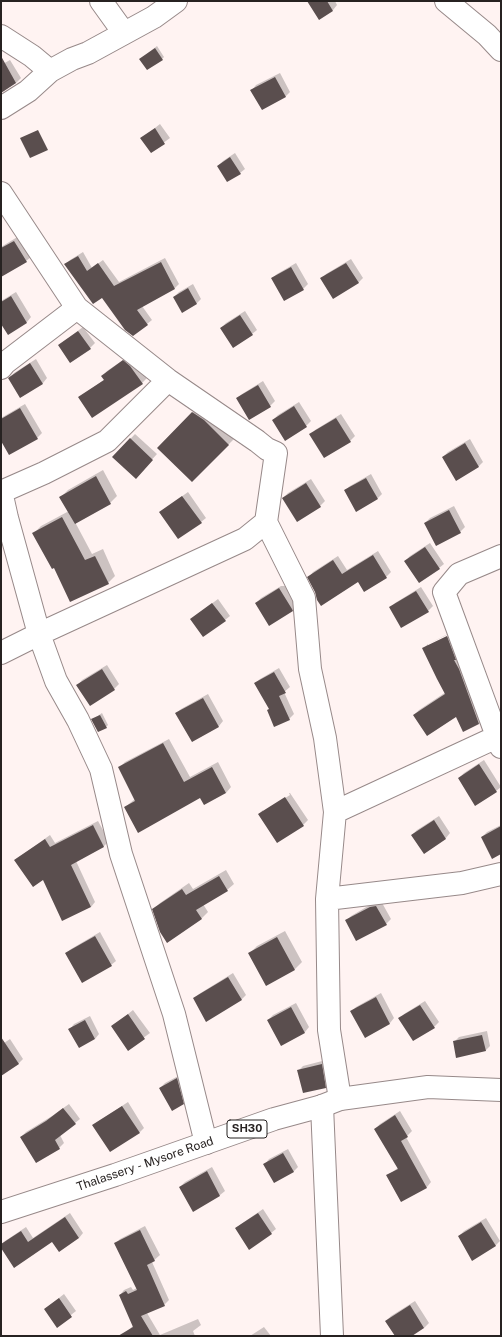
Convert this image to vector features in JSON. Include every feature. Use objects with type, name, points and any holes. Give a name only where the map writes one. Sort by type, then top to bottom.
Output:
[{"type":"street","points":[[101,1],[124,33]]},
{"type":"street","points":[[1,108],[28,91],[50,71],[72,59],[88,53],[154,17],[176,1]]},
{"type":"street","points":[[446,1],[487,35],[501,50]]},
{"type":"street","points":[[1,36],[32,56],[50,71]]},
{"type":"street","points":[[1,193],[77,308],[168,380],[267,449],[276,453],[266,522],[304,598],[310,669],[325,738],[335,812],[326,899],[328,1030],[331,1102],[332,1336]]},
{"type":"street","points":[[1,368],[5,363],[77,308]]},
{"type":"street","points":[[168,380],[107,441],[44,473],[1,492],[38,634],[56,681],[78,720],[101,769],[121,854],[174,1014],[206,1143]]},
{"type":"street","points":[[1,653],[38,634],[245,539],[266,522]]},
{"type":"street","points":[[335,812],[499,739],[444,592],[459,574],[501,556]]},
{"type":"street","points":[[326,899],[462,883],[501,874]]},
{"type":"street","name":"Thalassery - Mysore Road","points":[[1,1212],[274,1119],[331,1102],[428,1088],[501,1090]]},
{"type":"building","points":[[307,1],[327,1],[333,11],[319,20]]},
{"type":"building","points":[[155,48],[163,60],[147,70],[139,59]]},
{"type":"building","points":[[1,56],[16,83],[1,93]]},
{"type":"building","points":[[275,77],[286,97],[262,110],[250,90]]},
{"type":"building","points":[[155,128],[165,144],[151,153],[140,138]]},
{"type":"building","points":[[38,130],[48,150],[30,158],[20,138]]},
{"type":"building","points":[[230,157],[241,174],[227,182],[217,166]]},
{"type":"building","points":[[14,241],[27,262],[1,277],[1,248]]},
{"type":"building","points":[[78,256],[87,271],[98,263],[114,286],[161,262],[175,289],[137,310],[148,325],[133,336],[125,330],[102,298],[93,304],[64,264]]},
{"type":"building","points":[[346,263],[359,283],[333,299],[320,278]]},
{"type":"building","points":[[291,267],[304,290],[284,301],[271,278]]},
{"type":"building","points":[[188,288],[197,304],[182,313],[173,297]]},
{"type":"building","points":[[11,296],[27,323],[8,335],[1,324],[1,302]]},
{"type":"building","points":[[240,315],[253,335],[233,348],[220,328]]},
{"type":"building","points":[[78,331],[91,349],[70,363],[58,345]]},
{"type":"building","points":[[123,360],[130,366],[143,384],[92,418],[78,397],[104,380],[101,376]]},
{"type":"building","points":[[30,363],[43,384],[20,398],[8,378]]},
{"type":"building","points":[[258,385],[271,407],[249,420],[236,398]]},
{"type":"building","points":[[294,406],[307,427],[285,441],[272,420]]},
{"type":"building","points":[[20,408],[38,439],[9,455],[1,441],[1,419]]},
{"type":"building","points":[[192,412],[204,420],[229,445],[192,482],[157,448]]},
{"type":"building","points":[[336,418],[351,442],[324,458],[309,434]]},
{"type":"building","points":[[130,438],[153,460],[136,479],[112,457]]},
{"type":"building","points":[[465,443],[479,467],[456,481],[442,457]]},
{"type":"building","points":[[96,476],[111,504],[75,524],[59,497]]},
{"type":"building","points":[[366,478],[378,499],[356,512],[344,490]]},
{"type":"building","points":[[306,483],[321,507],[297,522],[282,498]]},
{"type":"building","points":[[182,496],[202,523],[178,539],[159,512]]},
{"type":"building","points":[[449,510],[461,533],[436,546],[424,523]]},
{"type":"building","points":[[62,517],[85,560],[95,556],[109,584],[70,602],[54,568],[52,569],[32,533]]},
{"type":"building","points":[[425,547],[440,569],[419,583],[404,561]]},
{"type":"building","points":[[373,555],[387,578],[364,592],[358,582],[321,606],[307,577],[333,560],[342,574]]},
{"type":"building","points":[[279,588],[293,611],[269,626],[255,603]]},
{"type":"building","points":[[416,591],[429,612],[401,628],[389,607]]},
{"type":"building","points":[[212,603],[226,621],[203,637],[190,619]]},
{"type":"building","points":[[447,636],[456,660],[454,660],[459,669],[479,724],[463,732],[456,717],[427,736],[413,715],[445,694],[422,648]]},
{"type":"building","points":[[102,669],[115,690],[90,706],[76,685]]},
{"type":"building","points":[[274,672],[286,693],[279,696],[290,720],[274,727],[267,710],[269,709],[254,683]]},
{"type":"building","points":[[203,698],[219,727],[192,742],[175,713]]},
{"type":"building","points":[[100,715],[107,728],[98,732],[91,719]]},
{"type":"building","points":[[163,743],[184,782],[212,767],[226,793],[204,805],[200,798],[138,833],[124,807],[135,801],[118,767]]},
{"type":"building","points":[[479,764],[497,792],[475,806],[458,778]]},
{"type":"building","points":[[285,797],[304,826],[277,843],[258,814]]},
{"type":"building","points":[[434,820],[446,839],[424,854],[411,835]]},
{"type":"building","points":[[93,825],[104,847],[71,865],[91,907],[62,921],[43,880],[33,887],[14,860],[45,839],[50,847]]},
{"type":"building","points":[[501,826],[501,854],[492,859],[481,837]]},
{"type":"building","points":[[219,876],[228,891],[196,910],[202,919],[167,943],[160,932],[152,909],[182,889],[186,895]]},
{"type":"building","points":[[376,906],[387,925],[356,941],[345,920],[370,907]]},
{"type":"building","points":[[95,936],[112,966],[82,983],[65,953]]},
{"type":"building","points":[[277,937],[295,970],[266,986],[248,953]]},
{"type":"building","points":[[228,977],[242,1000],[206,1022],[193,998]]},
{"type":"building","points":[[376,997],[390,1024],[365,1038],[350,1011]]},
{"type":"building","points":[[420,1005],[435,1028],[413,1041],[398,1018]]},
{"type":"building","points":[[291,1007],[305,1033],[281,1046],[267,1020]]},
{"type":"building","points":[[128,1014],[145,1039],[128,1051],[111,1026]]},
{"type":"building","points":[[85,1020],[95,1039],[79,1048],[68,1029]]},
{"type":"building","points":[[482,1035],[486,1051],[456,1058],[453,1041]]},
{"type":"building","points":[[1,1037],[19,1064],[1,1076]]},
{"type":"building","points":[[322,1064],[326,1088],[303,1093],[297,1070]]},
{"type":"building","points":[[177,1078],[184,1104],[172,1111],[159,1088]]},
{"type":"building","points":[[122,1106],[140,1133],[110,1152],[92,1125]]},
{"type":"building","points":[[63,1108],[76,1124],[55,1140],[60,1149],[36,1163],[20,1137],[46,1121]]},
{"type":"building","points":[[395,1115],[408,1137],[401,1141],[427,1188],[401,1202],[386,1175],[398,1169],[374,1129]]},
{"type":"building","points":[[283,1153],[294,1172],[274,1183],[263,1164]]},
{"type":"building","points":[[207,1171],[220,1196],[193,1212],[179,1187]]},
{"type":"building","points":[[258,1213],[272,1234],[249,1250],[235,1228]]},
{"type":"building","points":[[65,1217],[79,1238],[59,1252],[52,1242],[14,1268],[1,1248],[1,1244],[21,1231],[28,1242]]},
{"type":"building","points":[[481,1222],[496,1246],[472,1261],[458,1236]]},
{"type":"building","points":[[140,1230],[155,1261],[147,1265],[165,1306],[141,1316],[153,1336],[118,1336],[133,1327],[119,1295],[126,1291],[128,1294],[137,1290],[114,1243]]},
{"type":"building","points":[[59,1298],[72,1317],[57,1328],[44,1309]]},
{"type":"building","points":[[410,1305],[424,1328],[412,1336],[395,1336],[385,1321]]}]
